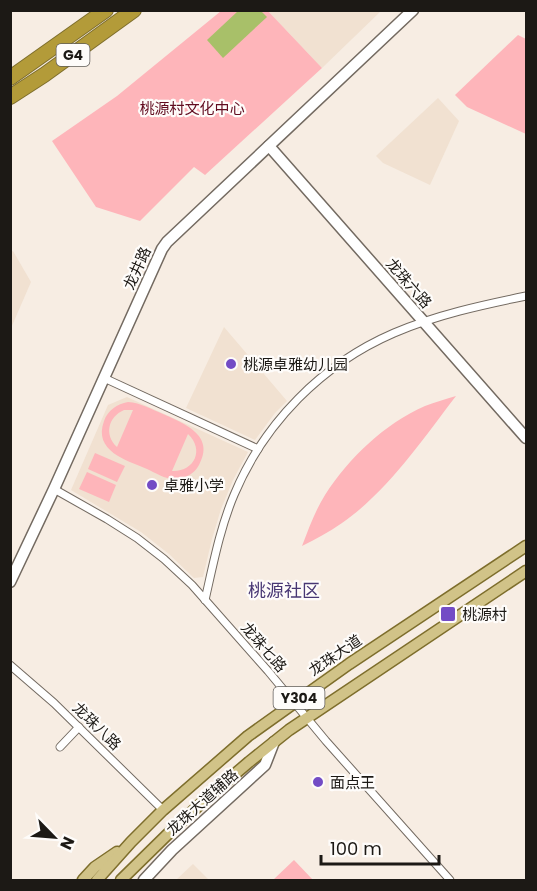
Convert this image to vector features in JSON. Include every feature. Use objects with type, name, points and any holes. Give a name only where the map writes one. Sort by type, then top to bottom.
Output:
[{"type":"highway","name":"G4","points":[[10,78],[106,10]]},
{"type":"highway","name":"G4","points":[[10,98],[134,10]]},
{"type":"main road","name":"龙珠大道","points":[[98,880],[163,810],[248,736],[349,664],[526,546]]},
{"type":"main road","points":[[121,880],[201,804],[274,742],[307,717],[526,571]]},
{"type":"main road","points":[[83,880],[95,867],[131,842]]},
{"type":"street","name":"龙井路","points":[[10,582],[162,249],[412,10]]},
{"type":"street","name":"龙珠六路","points":[[269,146],[526,438]]},
{"type":"street","points":[[205,600],[228,510],[240,480],[258,449],[291,406],[326,374],[352,356],[394,333],[423,322],[526,296]]},
{"type":"street","points":[[104,378],[258,449]]},
{"type":"street","name":"龙珠七路","points":[[54,489],[136,538],[164,559],[192,585],[450,880]]},
{"type":"street","name":"龙珠八路","points":[[10,665],[79,727],[163,810]]},
{"type":"street","points":[[60,747],[79,727]]},
{"type":"street","name":"龙珠大道辅路","points":[[144,880],[172,850],[265,765],[274,742]]},
{"type":"shaded area","points":[[238,11],[261,11],[267,17],[223,58],[207,40]]},
{"type":"shaded area","points":[[268,11],[381,11],[322,68]]},
{"type":"shaded area","points":[[438,98],[459,121],[430,185],[383,163],[376,156]]},
{"type":"shaded area","points":[[13,251],[31,282],[11,328],[10,252]]},
{"type":"shaded area","name":"桃源卓雅幼儿园","points":[[224,327],[287,401],[255,440],[186,408]]},
{"type":"shaded area","name":"卓雅小学","points":[[127,397],[248,452],[221,509],[203,577],[194,578],[141,532],[71,490],[108,405]]},
{"type":"shaded area","points":[[193,864],[209,880],[176,880]]},
{"type":"green space","name":"桃源村文化中心","points":[[221,11],[268,11],[322,68],[205,175],[194,167],[140,221],[96,207],[52,141],[117,96]]},
{"type":"green space","points":[[518,35],[526,39],[526,134],[467,107],[455,95]]},
{"type":"green space","points":[[456,396],[404,464],[374,496],[342,523],[302,546],[325,495],[356,455],[382,432],[410,413]]},
{"type":"green space","points":[[128,402],[146,406],[188,426],[195,432],[203,446],[203,455],[199,465],[190,475],[177,479],[161,476],[121,458],[107,447],[103,440],[104,421],[110,411]],"holes":[[[124,410],[133,410],[117,447],[109,432],[114,417]],[[188,434],[196,447],[195,459],[186,468],[172,471]]]},
{"type":"green space","points":[[95,453],[125,466],[117,482],[88,469]]},
{"type":"green space","points":[[87,472],[116,485],[109,502],[79,489]]},
{"type":"green space","points":[[294,860],[313,880],[273,880]]},
{"type":"place","name":"桃源卓雅幼儿园","points":[[231,364]]},
{"type":"place","name":"卓雅小学","points":[[152,485]]},
{"type":"place","name":"桃源村","points":[[448,614]]},
{"type":"place","name":"面点王","points":[[318,782]]},
{"type":"district","name":"桃源社区","points":[[284,590]]}]
